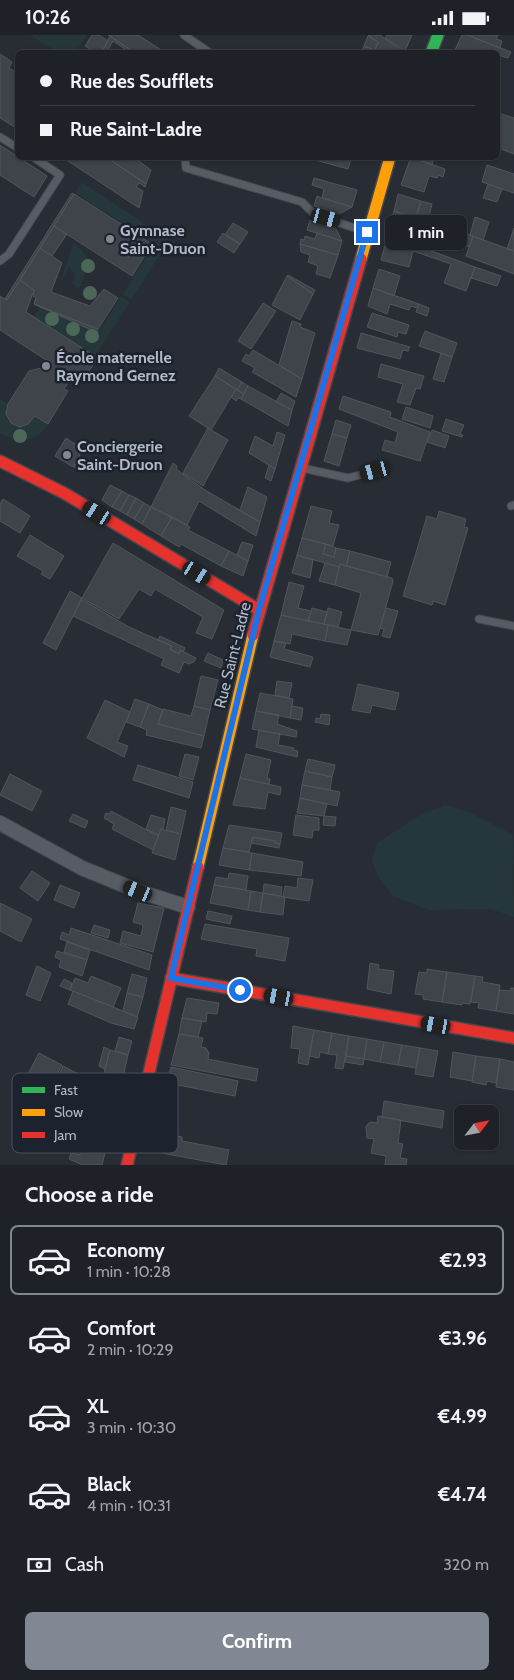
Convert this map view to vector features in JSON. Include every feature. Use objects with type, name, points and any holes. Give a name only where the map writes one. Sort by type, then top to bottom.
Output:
[{"type":"street","points":[[432,50],[438,35]]},
{"type":"street","name":"Rue Saint-Ladre","points":[[149,1073],[259,610],[389,160]]},
{"type":"street","points":[[0,461],[64,493],[259,610]]},
{"type":"street","points":[[0,823],[82,868],[138,891],[188,907]]},
{"type":"street","points":[[171,978],[514,1038]]},
{"type":"lane","points":[[184,35],[206,50]]},
{"type":"lane","points":[[0,137],[15,146]]},
{"type":"lane","points":[[0,261],[9,254],[60,175],[37,160]]},
{"type":"lane","points":[[185,160],[186,168],[302,202],[315,215],[367,232]]},
{"type":"lane","points":[[299,467],[348,478],[375,471]]},
{"type":"lane","points":[[479,619],[514,626]]},
{"type":"shaded area","points":[[30,35],[87,35],[77,50],[54,50]]},
{"type":"shaded area","points":[[82,182],[169,240],[131,300],[123,294],[154,244],[75,193]]},
{"type":"shaded area","points":[[73,244],[77,244],[90,262],[79,289],[71,282],[75,279],[75,274],[69,267],[60,283]]},
{"type":"shaded area","points":[[121,296],[130,302],[95,356],[34,317],[39,308],[98,330],[101,329]]},
{"type":"shaded area","points":[[0,399],[8,404],[6,414],[11,423],[24,426],[35,416],[48,424],[38,435],[26,440],[13,439],[0,433]]},
{"type":"shaded area","points":[[445,805],[469,812],[513,835],[514,917],[491,909],[429,910],[394,897],[379,879],[372,860],[377,843],[417,817]]},
{"type":"building","points":[[92,35],[99,35],[108,41],[103,50],[91,50],[85,46]]},
{"type":"building","points":[[108,35],[138,35],[161,50],[130,50]]},
{"type":"building","points":[[368,35],[380,35],[401,50],[375,50],[378,42]]},
{"type":"building","points":[[387,35],[412,35],[405,50],[385,38]]},
{"type":"building","points":[[462,35],[467,35],[511,52],[508,58],[500,56],[500,50],[455,50]]},
{"type":"building","points":[[467,35],[498,35],[496,39],[502,41],[500,48]]},
{"type":"building","points":[[110,36],[131,50],[126,50],[113,41],[108,50],[103,50]]},
{"type":"building","points":[[368,36],[378,42],[375,50],[364,46]]},
{"type":"building","points":[[364,46],[375,50],[362,50]]},
{"type":"building","points":[[0,54],[12,62],[9,68],[15,72],[15,127],[0,118]]},
{"type":"building","points":[[500,114],[514,118],[514,154],[500,149]]},
{"type":"building","points":[[0,145],[15,155],[15,160],[23,160],[47,176],[34,197],[0,175]]},
{"type":"building","points":[[67,160],[110,160],[146,184],[145,187],[139,183],[136,187],[143,191],[139,208]]},
{"type":"building","points":[[110,160],[137,160],[151,170],[146,184]]},
{"type":"building","points":[[315,160],[351,160],[348,169]]},
{"type":"building","points":[[410,160],[420,160],[445,169],[443,177],[438,175],[437,178],[429,176],[424,192],[401,185]]},
{"type":"building","points":[[419,160],[433,160],[432,165]]},
{"type":"building","points":[[487,165],[514,174],[514,193],[482,182]]},
{"type":"building","points":[[314,178],[357,190],[352,207],[322,198],[324,189],[312,185]]},
{"type":"building","points":[[488,184],[502,189],[497,202],[483,198]]},
{"type":"building","points":[[72,193],[74,194],[54,226],[7,300],[5,299]]},
{"type":"building","name":"Gymnase Saint-Druon","points":[[74,194],[152,244],[132,276],[54,226]]},
{"type":"building","points":[[398,194],[421,201],[416,218],[394,211]]},
{"type":"building","points":[[317,196],[352,207],[339,214],[314,206]]},
{"type":"building","points":[[421,201],[432,204],[428,221],[416,218]]},
{"type":"building","points":[[394,211],[427,221],[423,232],[414,230],[413,234],[389,228]]},
{"type":"building","points":[[475,217],[489,222],[483,240],[470,235]]},
{"type":"building","points":[[310,220],[335,227],[342,241],[307,230]]},
{"type":"building","points":[[233,223],[248,232],[240,244],[225,235]]},
{"type":"building","points":[[54,226],[67,234],[52,256],[40,248]]},
{"type":"building","points":[[447,227],[454,229],[451,240],[443,238]]},
{"type":"building","points":[[514,228],[514,251],[507,249]]},
{"type":"building","points":[[454,229],[473,236],[469,247],[451,240]]},
{"type":"building","points":[[223,233],[240,244],[234,253],[217,242]]},
{"type":"building","points":[[317,233],[342,241],[338,255],[300,244],[301,239],[304,240],[305,236],[315,239]]},
{"type":"building","points":[[388,235],[475,267],[466,291],[444,283],[451,264],[413,251],[409,267],[381,260]]},
{"type":"building","points":[[473,236],[514,251],[514,274],[466,256]]},
{"type":"building","points":[[300,244],[338,255],[330,278],[316,274],[318,266],[308,262],[310,255],[301,252]]},
{"type":"building","points":[[40,248],[62,263],[51,292],[90,306],[104,289],[118,298],[98,329],[34,304],[36,298],[33,296],[34,290],[20,280]]},
{"type":"building","points":[[475,267],[501,276],[497,286],[471,278]]},
{"type":"building","points":[[379,269],[400,276],[394,296],[373,288]]},
{"type":"building","points":[[287,276],[315,290],[313,294]]},
{"type":"building","points":[[287,276],[313,294],[300,320],[272,305]]},
{"type":"building","name":"École maternelle Raymond Gernez","points":[[20,280],[34,290],[26,312],[98,358],[82,381],[73,375],[64,389],[68,391],[48,424],[35,416],[28,424],[20,427],[11,423],[6,414],[8,404],[29,371],[41,368],[46,360],[0,330],[0,296],[7,300]]},
{"type":"building","points":[[373,288],[419,304],[417,308],[411,306],[409,310],[390,304],[387,314],[368,306]]},
{"type":"building","points":[[263,303],[276,311],[251,349],[238,341]]},
{"type":"building","points":[[419,304],[429,308],[427,316],[416,312]]},
{"type":"building","points":[[44,309],[98,329],[96,332]]},
{"type":"building","points":[[372,313],[409,325],[406,334],[398,332],[397,337],[367,327]]},
{"type":"building","points":[[292,321],[301,324],[300,327],[315,333],[302,379],[279,365]]},
{"type":"building","points":[[425,331],[457,343],[452,357],[419,346]]},
{"type":"building","points":[[361,333],[410,347],[408,351],[403,350],[400,359],[357,348]]},
{"type":"building","points":[[253,350],[302,379],[296,397],[252,372],[255,368],[242,361],[246,354],[249,356]]},
{"type":"building","points":[[441,353],[452,357],[444,382],[433,379]]},
{"type":"building","points":[[381,364],[424,376],[420,389],[416,388],[410,405],[397,402],[403,384],[378,377]]},
{"type":"building","points":[[219,368],[242,382],[237,390],[215,376]]},
{"type":"building","points":[[215,376],[236,389],[211,430],[189,416]]},
{"type":"building","points":[[242,382],[248,386],[244,394],[237,390]]},
{"type":"building","points":[[248,386],[292,410],[288,426],[241,399]]},
{"type":"building","points":[[236,389],[244,394],[241,399],[238,398],[236,401],[231,397]]},
{"type":"building","points":[[281,393],[295,401],[292,410],[276,402]]},
{"type":"building","points":[[343,396],[391,412],[390,417],[430,432],[420,461],[382,450],[385,440],[395,443],[398,432],[339,409]]},
{"type":"building","points":[[406,407],[433,416],[430,428],[402,419]]},
{"type":"building","points":[[446,419],[464,425],[460,434],[463,435],[462,437],[442,431]]},
{"type":"building","points":[[336,420],[351,425],[347,438],[332,434]]},
{"type":"building","points":[[208,428],[228,440],[203,486],[183,473]]},
{"type":"building","points":[[432,430],[449,436],[445,448],[427,442]]},
{"type":"building","points":[[277,432],[285,435],[275,469],[249,453],[255,436],[273,446]]},
{"type":"building","points":[[332,434],[347,438],[339,466],[324,461]]},
{"type":"building","points":[[66,438],[83,449],[73,467],[55,456]]},
{"type":"building","points":[[79,458],[87,463],[82,472],[74,467]]},
{"type":"building","points":[[173,463],[177,466],[176,469],[205,490],[260,522],[256,536],[199,501],[187,525],[151,507]]},
{"type":"building","points":[[269,465],[275,469],[271,481],[265,478]]},
{"type":"building","points":[[110,485],[122,491],[112,507],[102,500]]},
{"type":"building","points":[[248,487],[267,497],[260,522],[235,508],[240,510]]},
{"type":"building","points":[[122,491],[129,495],[120,511],[112,507]]},
{"type":"building","points":[[129,495],[136,498],[127,515],[120,511]]},
{"type":"building","points":[[136,498],[144,503],[134,519],[127,515]]},
{"type":"building","points":[[3,499],[30,516],[20,533],[0,521],[0,504]]},
{"type":"building","points":[[144,503],[151,507],[142,524],[134,519]]},
{"type":"building","points":[[311,506],[332,511],[329,523],[339,525],[333,546],[302,538]]},
{"type":"building","points":[[151,507],[172,517],[161,536],[142,524]]},
{"type":"building","points":[[439,511],[466,519],[464,527],[468,528],[445,605],[433,601],[432,605],[403,596],[427,516],[437,519]]},
{"type":"building","points":[[172,517],[190,527],[188,530],[229,551],[221,566],[181,544],[179,547],[161,536]]},
{"type":"building","points":[[30,535],[64,556],[50,579],[41,574],[43,571],[17,556]]},
{"type":"building","points":[[302,538],[326,544],[323,554],[334,557],[336,548],[350,551],[346,566],[340,564],[339,567],[297,555]]},
{"type":"building","points":[[242,542],[253,545],[248,561],[237,555]]},
{"type":"building","points":[[113,543],[224,610],[212,639],[196,633],[203,617],[155,589],[151,596],[139,589],[119,619],[82,598]]},
{"type":"building","points":[[326,544],[336,548],[334,557],[323,554]]},
{"type":"building","points":[[229,551],[248,561],[243,576],[221,566]]},
{"type":"building","points":[[350,551],[391,562],[387,577],[346,566]]},
{"type":"building","points":[[297,555],[313,560],[310,578],[292,573]]},
{"type":"building","points":[[325,563],[339,567],[335,585],[319,581]]},
{"type":"building","points":[[340,564],[392,578],[393,581],[378,635],[351,630],[361,593],[335,585]]},
{"type":"building","points":[[289,582],[304,586],[298,608],[311,611],[308,621],[281,615]]},
{"type":"building","points":[[70,591],[82,598],[56,650],[43,643]]},
{"type":"building","points":[[81,599],[129,627],[172,646],[170,649],[179,654],[180,650],[196,658],[194,662],[189,664],[184,662],[179,673],[161,665],[164,659],[73,616]]},
{"type":"building","points":[[312,608],[327,612],[324,624],[308,621]]},
{"type":"building","points":[[328,608],[342,612],[338,627],[324,624]]},
{"type":"building","points":[[386,608],[398,611],[390,638],[382,636],[384,629],[380,628]]},
{"type":"building","points":[[281,615],[328,625],[325,641],[292,634],[290,644],[274,641]]},
{"type":"building","points":[[328,625],[351,630],[347,645],[325,641]]},
{"type":"building","points":[[160,636],[185,648],[183,652],[180,650],[179,654],[170,649],[172,646],[158,640]]},
{"type":"building","points":[[274,641],[286,643],[284,649],[313,657],[310,667],[270,657]]},
{"type":"building","points":[[208,653],[223,660],[221,668],[204,661]]},
{"type":"building","points":[[201,676],[218,680],[210,710],[194,706]]},
{"type":"building","points":[[277,681],[292,683],[289,698],[275,695]]},
{"type":"building","points":[[358,684],[399,693],[395,710],[372,705],[370,713],[352,710]]},
{"type":"building","points":[[260,693],[293,699],[290,718],[256,711]]},
{"type":"building","points":[[135,699],[149,704],[140,727],[126,722]]},
{"type":"building","points":[[105,700],[130,712],[117,742],[128,746],[124,757],[87,738]]},
{"type":"building","points":[[149,704],[163,710],[158,724],[204,736],[201,748],[146,735],[147,730],[140,727]]},
{"type":"building","points":[[194,706],[210,710],[204,736],[158,724],[163,709],[191,716]]},
{"type":"building","points":[[292,706],[303,708],[301,720],[290,718]]},
{"type":"building","points":[[256,711],[279,715],[277,724],[297,731],[296,737],[252,729]]},
{"type":"building","points":[[321,714],[330,715],[329,725],[315,722],[316,718],[320,719]]},
{"type":"building","points":[[259,730],[280,734],[278,745],[294,748],[293,750],[298,751],[297,757],[256,747]]},
{"type":"building","points":[[185,754],[199,757],[193,780],[179,776]]},
{"type":"building","points":[[246,754],[271,760],[267,778],[270,779],[269,784],[240,778]]},
{"type":"building","points":[[308,759],[335,765],[332,777],[305,771]]},
{"type":"building","points":[[138,765],[193,782],[189,798],[133,780]]},
{"type":"building","points":[[305,771],[332,777],[330,790],[302,785]]},
{"type":"building","points":[[10,774],[42,791],[32,811],[0,795]]},
{"type":"building","points":[[240,778],[281,787],[280,795],[268,792],[265,809],[233,805]]},
{"type":"building","points":[[302,785],[340,792],[337,806],[300,798]]},
{"type":"building","points":[[300,798],[327,804],[324,816],[297,813]]},
{"type":"building","points":[[171,807],[186,811],[181,834],[166,830]]},
{"type":"building","points":[[111,811],[158,836],[153,850],[112,829],[114,824],[104,818],[106,813],[109,814]]},
{"type":"building","points":[[73,814],[88,821],[85,828],[69,821]]},
{"type":"building","points":[[151,815],[165,819],[163,829],[161,829],[159,835],[146,829]]},
{"type":"building","points":[[296,815],[319,818],[319,830],[313,830],[312,838],[293,835]]},
{"type":"building","points":[[324,816],[336,817],[335,826],[323,825]]},
{"type":"building","points":[[229,825],[282,833],[280,844],[275,843],[275,841],[253,837],[249,852],[223,848]]},
{"type":"building","points":[[161,829],[181,834],[175,860],[152,853]]},
{"type":"building","points":[[253,837],[275,841],[275,843],[280,844],[279,848],[251,843]]},
{"type":"building","points":[[223,848],[252,853],[249,870],[219,865]]},
{"type":"building","points":[[252,853],[303,862],[301,876],[249,870]]},
{"type":"building","points":[[32,871],[50,883],[38,901],[20,888]]},
{"type":"building","points":[[229,873],[248,876],[246,890],[214,885],[216,877],[228,879]]},
{"type":"building","points":[[298,878],[313,880],[309,901],[283,897],[285,886],[297,888]]},
{"type":"building","points":[[264,884],[282,887],[281,896],[263,893]]},
{"type":"building","points":[[60,885],[80,893],[74,908],[54,900]]},
{"type":"building","points":[[214,885],[251,891],[248,910],[210,903]]},
{"type":"building","points":[[251,891],[263,893],[260,912],[248,910]]},
{"type":"building","points":[[263,893],[285,897],[283,915],[260,912]]},
{"type":"building","points":[[0,903],[32,919],[21,942],[0,931]]},
{"type":"building","points":[[138,903],[164,908],[153,952],[120,943],[123,931],[141,936],[143,925],[133,922]]},
{"type":"building","points":[[208,911],[232,916],[230,924],[206,919]]},
{"type":"building","points":[[205,924],[289,938],[285,961],[256,956],[257,949],[201,939]]},
{"type":"building","points":[[94,925],[110,930],[108,938],[91,933]]},
{"type":"building","points":[[71,928],[152,955],[149,970],[60,939],[62,932],[69,935]]},
{"type":"building","points":[[67,942],[90,950],[87,960],[64,952]]},
{"type":"building","points":[[57,951],[87,960],[82,976],[59,967],[61,960],[55,957]]},
{"type":"building","points":[[370,963],[379,965],[378,969],[394,971],[391,994],[367,989]]},
{"type":"building","points":[[37,966],[51,973],[40,1001],[26,995]]},
{"type":"building","points":[[427,969],[447,972],[442,1002],[423,999],[423,995],[415,994],[419,972],[427,973]]},
{"type":"building","points":[[447,972],[475,976],[470,1004],[463,1003],[462,1005],[442,1002]]},
{"type":"building","points":[[132,974],[147,978],[143,997],[127,993]]},
{"type":"building","points":[[91,976],[121,988],[113,1007],[70,990],[75,978],[88,983]]},
{"type":"building","points":[[475,976],[483,977],[482,982],[500,985],[496,1011],[478,1008],[479,1003],[471,1002]]},
{"type":"building","points":[[64,979],[72,983],[70,990],[60,986]]},
{"type":"building","points":[[511,988],[514,988],[514,1014],[496,1011],[499,990],[510,991]]},
{"type":"building","points":[[73,991],[138,1017],[134,1029],[111,1023],[68,1004]]},
{"type":"building","points":[[127,993],[143,997],[137,1017],[123,1011]]},
{"type":"building","points":[[187,998],[219,1003],[217,1014],[207,1013],[206,1022],[182,1018]]},
{"type":"building","points":[[182,1018],[202,1021],[198,1037],[179,1034]]},
{"type":"building","points":[[293,1026],[314,1030],[308,1065],[298,1063],[300,1049],[291,1048]]},
{"type":"building","points":[[314,1030],[332,1033],[328,1054],[320,1052],[319,1058],[309,1056]]},
{"type":"building","points":[[332,1033],[349,1036],[343,1069],[335,1068],[337,1055],[328,1054]]},
{"type":"building","points":[[179,1034],[203,1038],[201,1047],[206,1048],[209,1053],[208,1059],[258,1069],[256,1081],[171,1065]]},
{"type":"building","points":[[349,1036],[367,1039],[364,1059],[346,1056]]},
{"type":"building","points":[[119,1037],[132,1041],[128,1055],[115,1051]]},
{"type":"building","points":[[367,1039],[384,1042],[380,1062],[364,1059]]},
{"type":"building","points":[[384,1042],[402,1045],[398,1065],[380,1062]]},
{"type":"building","points":[[402,1045],[420,1048],[416,1068],[398,1065]]},
{"type":"building","points":[[104,1047],[110,1050],[105,1069],[99,1066]]},
{"type":"building","points":[[420,1048],[438,1051],[433,1077],[415,1074]]},
{"type":"building","points":[[110,1050],[128,1055],[124,1073],[104,1073]]},
{"type":"building","points":[[453,1052],[476,1056],[472,1081],[450,1077]]},
{"type":"building","points":[[39,1053],[62,1065],[58,1073],[28,1073]]},
{"type":"building","points":[[346,1056],[364,1059],[363,1065],[345,1062]]},
{"type":"building","points":[[476,1056],[500,1059],[496,1083],[487,1081],[486,1085],[472,1082]]},
{"type":"building","points":[[500,1059],[514,1062],[514,1090],[496,1087]]},
{"type":"building","points":[[63,1066],[77,1073],[60,1073]]},
{"type":"building","points":[[171,1067],[238,1081],[235,1096],[178,1085],[178,1073],[170,1073]]},
{"type":"building","points":[[384,1101],[444,1111],[442,1128],[382,1117]]},
{"type":"building","points":[[378,1116],[401,1120],[398,1143],[403,1144],[400,1158],[407,1159],[406,1165],[385,1165],[386,1156],[371,1153],[374,1139],[367,1138],[366,1126],[370,1122],[377,1123]]},
{"type":"building","points":[[178,1136],[182,1137],[182,1141],[229,1150],[226,1165],[162,1153],[178,1153]]},
{"type":"building","points":[[71,1153],[80,1155],[80,1153],[105,1153],[102,1165],[83,1165],[69,1159]]},
{"type":"traffic: fast","points":[[432,50],[438,35]]},
{"type":"traffic: slow","points":[[361,259],[389,160]]},
{"type":"traffic: slow","points":[[198,867],[253,635]]},
{"type":"traffic: jam","points":[[253,635],[361,259]]},
{"type":"traffic: jam","points":[[0,461],[64,493],[259,610]]},
{"type":"traffic: jam","points":[[149,1073],[198,867]]},
{"type":"traffic: jam","points":[[171,978],[514,1038]]},
{"type":"traffic: jam","points":[[127,1165],[130,1153]]},
{"type":"place","name":"Gymnase Saint-Druon","points":[[110,239]]},
{"type":"place","name":"École maternelle Raymond Gernez","points":[[46,366]]},
{"type":"place","name":"Conciergerie Saint-Druon","points":[[67,455]]},
{"type":"route","points":[[240,990],[171,978],[259,610],[367,232]]}]
